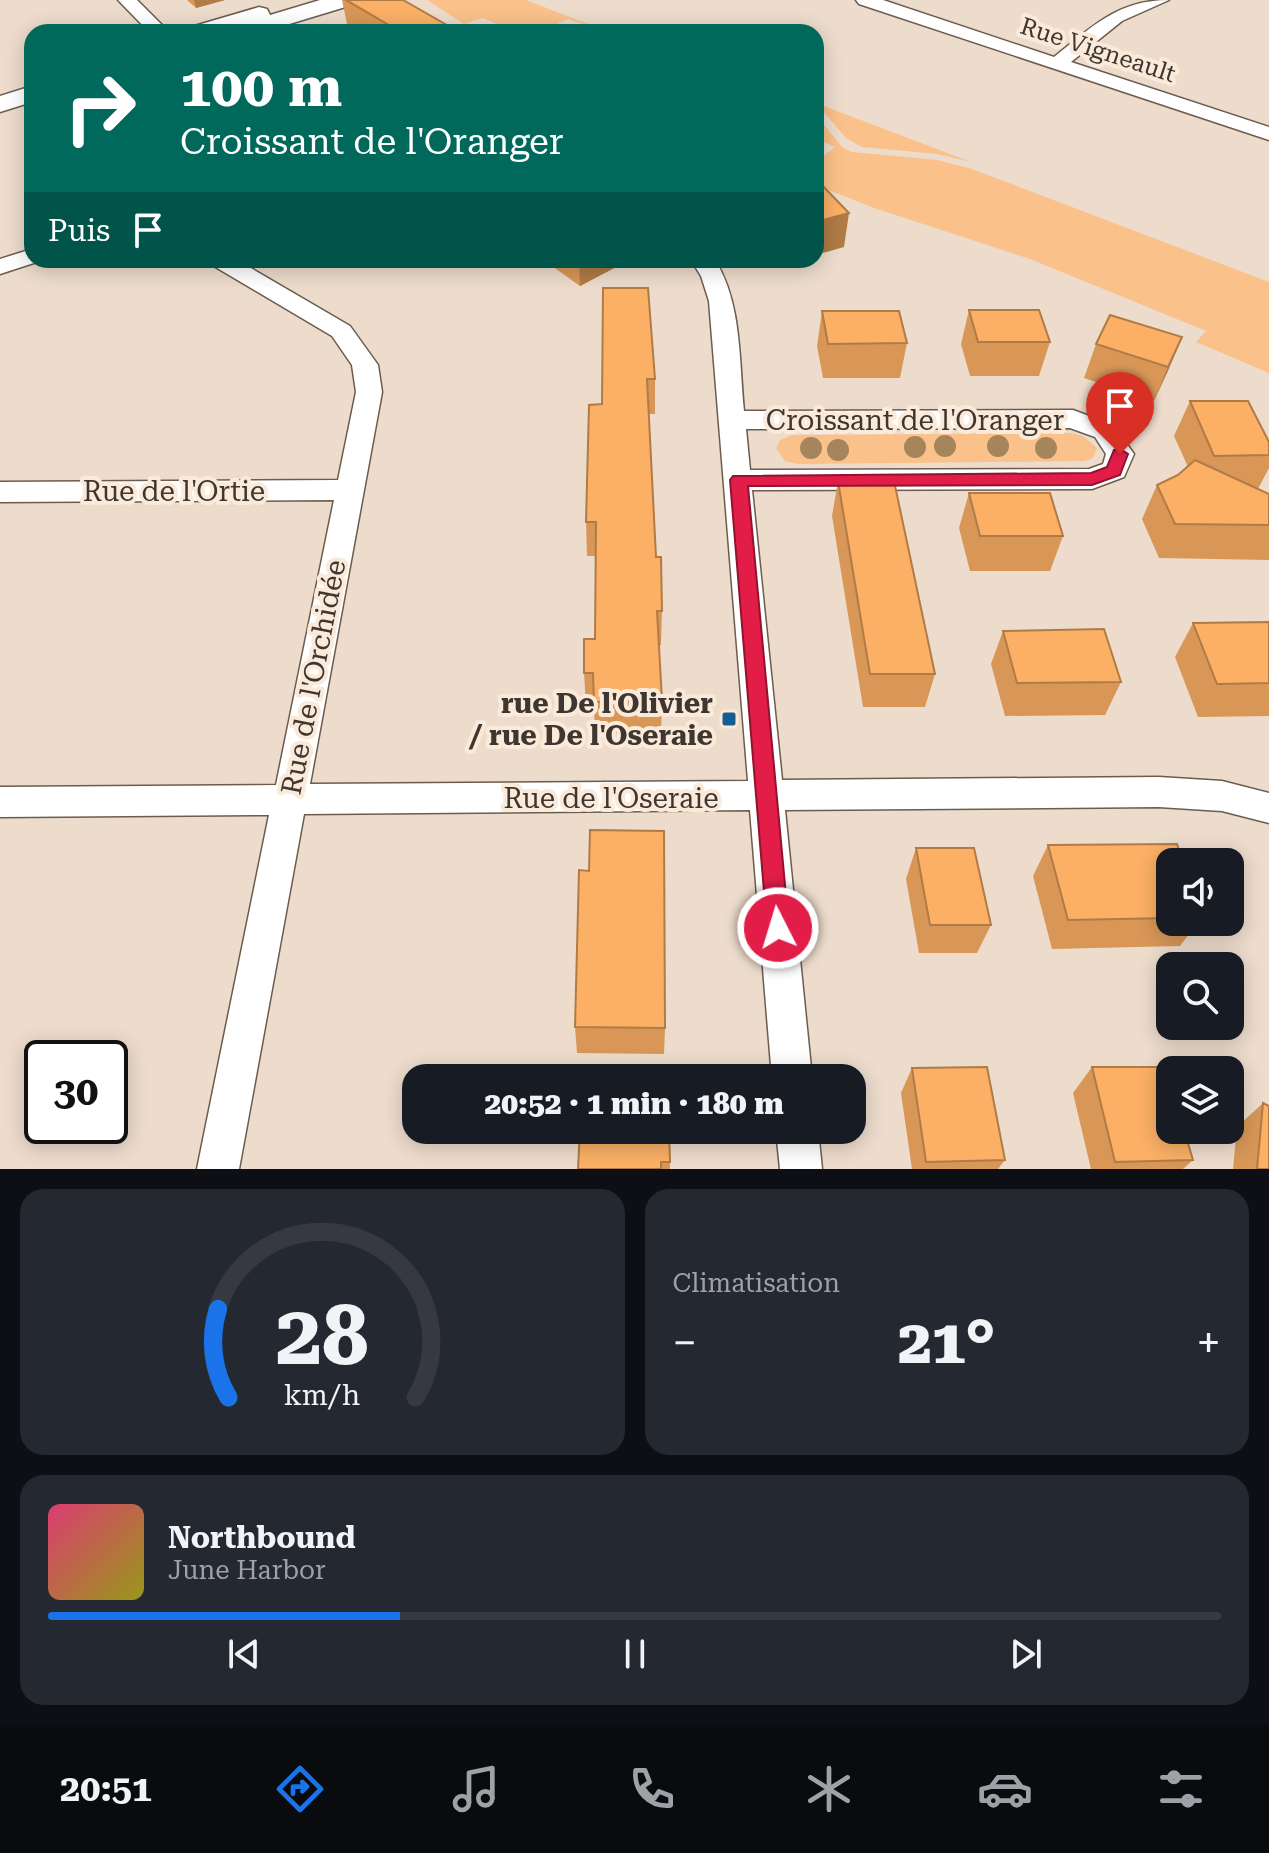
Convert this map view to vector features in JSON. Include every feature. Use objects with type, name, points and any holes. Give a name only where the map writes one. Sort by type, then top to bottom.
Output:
[{"type":"street","points":[[127,0],[152,24]]},
{"type":"street","points":[[267,23],[304,0]]},
{"type":"street","points":[[267,23],[344,0]]},
{"type":"street","name":"Rue Vigneault","points":[[865,0],[1269,134]]},
{"type":"street","points":[[1057,64],[1116,17],[1160,0]]},
{"type":"street","points":[[0,92],[24,85]]},
{"type":"street","points":[[0,104],[24,96]]},
{"type":"street","points":[[0,267],[24,259]]},
{"type":"street","name":"Rue de l'Orchidée","points":[[218,1169],[369,392],[368,378],[359,352],[341,331],[234,268]]},
{"type":"street","points":[[708,268],[721,301],[791,1064]]},
{"type":"street","name":"Croissant de l'Oranger","points":[[731,420],[1073,419],[1104,431],[1120,454],[1114,470],[1092,479],[739,480]]},
{"type":"street","name":"Rue de l'Ortie","points":[[0,492],[349,490]]},
{"type":"street","name":"Rue de l'Oseraie","points":[[0,802],[1185,792],[1222,796],[1269,808]]},
{"type":"street","points":[[798,1144],[801,1169]]},
{"type":"shaded area","points":[[427,0],[526,0],[588,24],[568,19],[556,24],[499,24],[483,18],[464,24]]},
{"type":"shaded area","points":[[824,106],[971,162],[937,154],[862,147],[846,138],[824,112]]},
{"type":"shaded area","points":[[824,125],[843,148],[852,152],[938,160],[972,169],[1269,282],[1269,373],[1196,342],[1206,331],[1030,259],[874,208],[824,188],[824,156],[835,147],[824,142]]},
{"type":"shaded area","points":[[1071,433],[1083,436],[1097,448],[1093,458],[1085,461],[798,464],[785,461],[776,448],[780,440],[792,435]]},
{"type":"building","points":[[346,0],[403,0],[445,24],[387,24]]},
{"type":"building","points":[[824,187],[849,213],[824,220]]},
{"type":"building","points":[[603,288],[648,288],[655,379],[647,379],[656,557],[661,557],[662,611],[657,611],[662,700],[594,702],[593,673],[584,673],[584,639],[595,639],[596,522],[586,522],[589,405],[602,404]]},
{"type":"building","points":[[969,310],[1039,310],[1050,342],[978,342]]},
{"type":"building","points":[[822,311],[899,311],[907,343],[828,344]]},
{"type":"building","points":[[1110,315],[1182,337],[1168,367],[1096,344]]},
{"type":"building","points":[[1190,401],[1248,401],[1269,442],[1269,455],[1214,456]]},
{"type":"building","points":[[1195,460],[1269,494],[1269,525],[1175,524],[1157,485],[1178,475]]},
{"type":"building","points":[[838,481],[894,481],[935,674],[870,674]]},
{"type":"building","points":[[969,493],[1050,493],[1063,536],[980,536]]},
{"type":"building","points":[[1269,622],[1269,683],[1217,684],[1193,623]]},
{"type":"building","points":[[1104,629],[1121,682],[1017,683],[1003,631]]},
{"type":"building","points":[[590,830],[664,831],[665,1028],[575,1027],[579,870],[589,871]]},
{"type":"building","points":[[1177,844],[1178,848],[1156,848],[1156,918],[1068,920],[1048,845]]},
{"type":"building","points":[[916,848],[974,848],[991,925],[930,925]]},
{"type":"building","points":[[987,1067],[1005,1160],[926,1162],[912,1068]]},
{"type":"building","points":[[1092,1067],[1156,1067],[1156,1144],[1188,1144],[1193,1160],[1115,1162]]},
{"type":"building","points":[[1263,1103],[1269,1106],[1269,1169],[1257,1169]]},
{"type":"building","points":[[579,1144],[669,1144],[670,1162],[661,1162],[661,1169],[578,1169]]},
{"type":"place","name":"rue De l'Olivier / rue De l'Oseraie","points":[[729,719]]},
{"type":"route","points":[[778,928],[739,480],[1092,479],[1104,477],[1114,470],[1120,454]]}]
